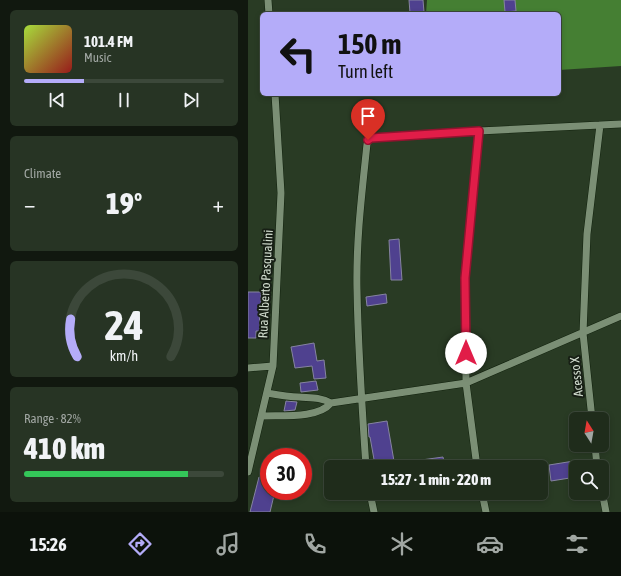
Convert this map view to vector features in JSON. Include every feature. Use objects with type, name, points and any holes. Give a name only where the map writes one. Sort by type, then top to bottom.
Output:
[{"type":"street","points":[[268,0],[269,12]]},
{"type":"street","name":"Rua Alberto Pasqualini","points":[[248,472],[273,366],[281,193],[275,96]]},
{"type":"street","points":[[365,460],[361,398],[357,288],[360,214],[366,144],[368,140],[371,138],[479,131],[621,124]]},
{"type":"street","name":"Acesso X","points":[[591,412],[583,333],[587,234],[600,125]]},
{"type":"street","points":[[476,460],[466,383],[465,278],[479,131]]},
{"type":"street","points":[[262,416],[299,415],[320,411],[331,403],[466,383],[621,316]]},
{"type":"street","points":[[248,368],[273,366]]},
{"type":"street","points":[[267,393],[299,397],[314,397],[325,399],[331,403]]},
{"type":"street","points":[[371,500],[374,512]]},
{"type":"street","points":[[483,500],[486,512]]},
{"type":"street","points":[[604,500],[606,512]]},
{"type":"green space","points":[[427,0],[621,0],[621,66],[561,70],[561,12],[426,12]]},
{"type":"building","points":[[409,0],[423,0],[424,12],[410,12]]},
{"type":"building","points":[[504,0],[515,0],[516,11],[505,12]]},
{"type":"building","points":[[399,239],[402,280],[391,280],[389,240]]},
{"type":"building","points":[[248,292],[261,292],[261,307],[259,307],[260,331],[256,331],[256,338],[248,338]]},
{"type":"building","points":[[386,294],[387,303],[367,306],[366,297]]},
{"type":"building","points":[[314,343],[317,361],[324,360],[326,378],[314,379],[312,366],[295,368],[291,347]]},
{"type":"building","points":[[316,381],[318,390],[301,392],[300,383]]},
{"type":"building","points":[[286,401],[297,402],[295,410],[284,411]]},
{"type":"building","points":[[387,421],[394,460],[374,460],[368,424]]},
{"type":"building","points":[[443,457],[444,460],[421,460]]},
{"type":"building","points":[[569,462],[569,478],[551,481],[549,465]]},
{"type":"building","points":[[259,477],[260,500],[273,500],[270,512],[250,512]]},
{"type":"route","points":[[368,140],[371,138],[479,131],[465,278],[466,353]]}]
